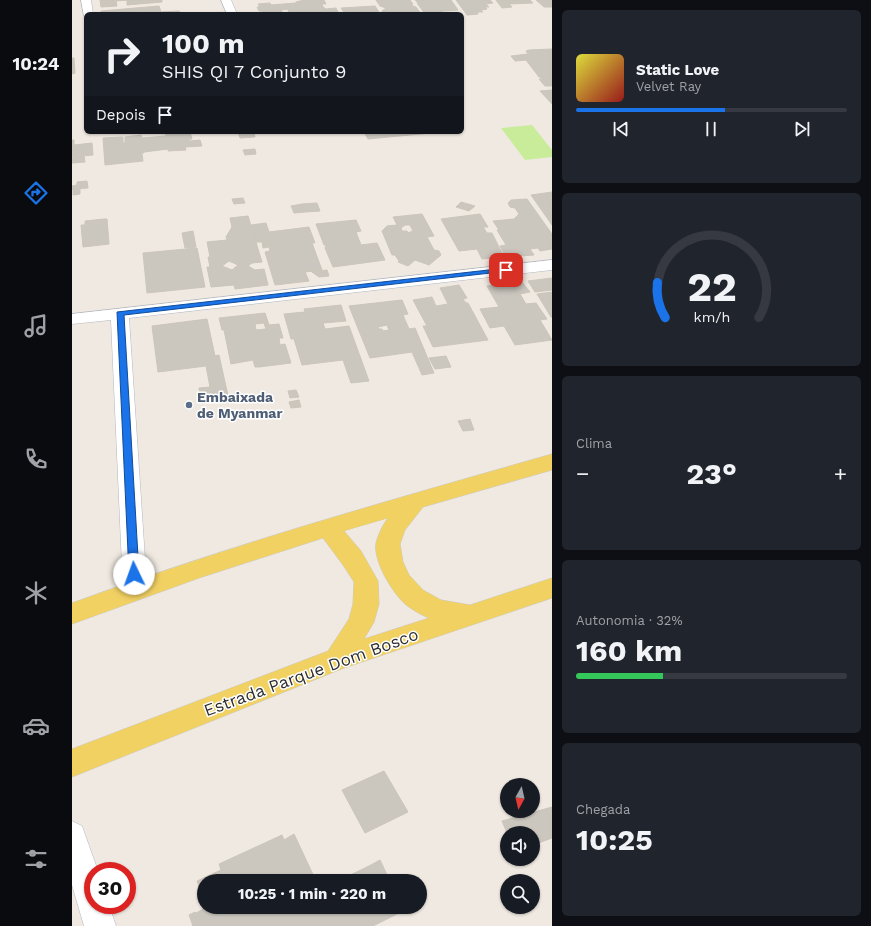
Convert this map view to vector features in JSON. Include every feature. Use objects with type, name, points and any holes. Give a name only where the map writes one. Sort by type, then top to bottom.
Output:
[{"type":"main road","points":[[72,614],[135,589],[328,527],[416,500],[552,462]]},
{"type":"main road","points":[[416,500],[394,527],[388,544],[391,562],[400,581],[414,597],[436,610],[472,615]]},
{"type":"main road","points":[[328,527],[352,558],[366,581],[366,604],[361,622],[337,659]]},
{"type":"main road","name":"Estrada Parque Dom Bosco","points":[[72,763],[337,659],[552,588]]},
{"type":"street","points":[[86,0],[88,12]]},
{"type":"street","points":[[226,0],[231,12]]},
{"type":"street","points":[[72,319],[552,265]]},
{"type":"street","points":[[120,313],[135,589]]},
{"type":"street","points":[[72,836],[84,875]]},
{"type":"street","points":[[96,914],[100,926]]},
{"type":"green space","points":[[532,125],[552,150],[552,157],[525,160],[501,128]]},
{"type":"building","points":[[100,0],[127,0],[116,1],[117,6],[101,7]]},
{"type":"building","points":[[127,0],[162,0],[162,2],[127,5]]},
{"type":"building","points":[[304,0],[324,0],[326,4],[322,4],[323,7],[326,9],[336,8],[338,12],[289,12],[288,10],[290,9],[281,10],[282,12],[262,12],[259,11],[257,7],[260,7],[258,4],[270,3],[271,5]]},
{"type":"building","points":[[376,0],[410,0],[413,4],[410,5],[416,7],[420,12],[383,12],[382,11],[386,8],[380,6]]},
{"type":"building","points":[[415,0],[451,0],[458,10],[424,12],[417,3],[420,2]]},
{"type":"building","points":[[456,0],[490,0],[493,3],[486,4],[489,7],[485,7],[487,9],[481,10],[483,12],[467,15]]},
{"type":"building","points":[[496,0],[530,0],[533,3],[509,4],[512,7],[502,8]]},
{"type":"building","points":[[536,0],[552,0],[552,7],[544,7]]},
{"type":"building","points":[[159,6],[161,12],[101,12]]},
{"type":"building","points":[[375,6],[379,12],[344,12],[341,8]]},
{"type":"building","points":[[552,49],[552,86],[545,86],[539,79],[544,79],[539,77],[526,60],[515,61],[511,56],[528,54],[526,51],[529,50]]},
{"type":"building","points":[[72,58],[74,58],[75,73],[72,74]]},
{"type":"building","points":[[552,90],[552,104],[540,91]]},
{"type":"building","points":[[166,134],[191,134],[192,139],[189,139],[189,141],[200,140],[202,146],[185,147],[186,150],[168,151],[168,149],[144,152],[139,153],[142,154],[143,161],[105,165],[103,138],[123,137],[123,143],[125,143],[125,137],[141,135],[142,138],[166,136]]},
{"type":"building","points":[[239,134],[254,134],[255,137],[240,138]]},
{"type":"building","points":[[365,134],[420,134],[368,139]]},
{"type":"building","points":[[72,140],[74,140],[74,145],[92,143],[93,155],[72,157]]},
{"type":"building","points":[[255,149],[256,154],[245,155],[243,150]]},
{"type":"building","points":[[84,156],[85,162],[72,163],[72,158]]},
{"type":"building","points":[[87,181],[88,188],[72,189],[72,186],[77,185],[77,182]]},
{"type":"building","points":[[73,189],[80,189],[80,194],[73,195]]},
{"type":"building","points":[[552,192],[552,225],[531,195]]},
{"type":"building","points":[[243,198],[245,203],[234,204],[232,199]]},
{"type":"building","points":[[527,199],[552,234],[552,249],[540,251],[538,248],[530,249],[534,255],[506,257],[500,246],[506,245],[493,221],[514,219],[519,214],[515,208],[510,207],[508,203],[511,200]]},
{"type":"building","points":[[461,202],[475,206],[469,211],[456,207]]},
{"type":"building","points":[[317,203],[320,211],[305,212],[302,204]]},
{"type":"building","points":[[302,204],[305,212],[294,213],[291,206]]},
{"type":"building","points":[[422,214],[434,236],[427,237],[434,250],[439,251],[441,255],[429,265],[415,260],[408,266],[398,262],[399,261],[395,255],[392,255],[382,231],[387,226],[397,225],[393,217]],"holes":[[[405,225],[410,225],[413,231],[408,233],[407,231],[402,231],[401,228]]]},
{"type":"building","points":[[480,214],[488,227],[483,227],[487,233],[492,233],[504,257],[482,259],[477,249],[459,251],[441,219]]},
{"type":"building","points":[[248,216],[262,262],[252,263],[248,266],[255,270],[264,269],[268,285],[235,289],[234,285],[211,287],[207,267],[210,267],[208,257],[210,257],[207,242],[227,240],[226,237],[232,227],[230,218]],"holes":[[[229,261],[238,265],[232,270],[222,266]]]},
{"type":"building","points":[[107,219],[109,244],[83,247],[81,225],[85,225],[85,221]]},
{"type":"building","points":[[356,220],[361,231],[356,232],[361,245],[377,243],[385,260],[333,267],[325,248],[326,245],[324,245],[316,224]]},
{"type":"building","points":[[266,223],[269,232],[309,227],[315,243],[312,243],[322,270],[305,272],[309,281],[275,285],[265,252],[270,251],[269,247],[263,248],[262,242],[256,242],[251,225]]},
{"type":"building","points":[[193,231],[196,247],[185,248],[182,233]]},
{"type":"building","points":[[197,248],[205,287],[147,293],[143,253]]},
{"type":"building","points":[[327,270],[329,276],[319,277],[312,272]]},
{"type":"building","points":[[552,278],[552,290],[535,292],[528,281]]},
{"type":"building","points":[[522,282],[530,292],[520,294],[526,304],[536,303],[547,319],[540,320],[552,340],[515,345],[504,326],[490,328],[480,309],[499,307],[487,286]]},
{"type":"building","points":[[459,285],[467,298],[463,299],[466,303],[468,303],[488,340],[433,347],[423,326],[427,326],[413,300],[432,297],[436,306],[448,304],[440,288]]},
{"type":"building","points":[[552,292],[552,317],[551,317],[537,294]]},
{"type":"building","points":[[402,300],[408,314],[403,315],[409,329],[415,328],[434,373],[422,375],[412,352],[370,358],[349,306]],"holes":[[[387,325],[389,330],[383,331],[378,327]]]},
{"type":"building","points":[[341,305],[346,321],[323,323],[325,329],[349,326],[369,381],[351,383],[343,360],[302,365],[294,339],[291,339],[284,314],[305,312],[304,309]]},
{"type":"building","points":[[265,313],[269,325],[279,324],[283,338],[279,338],[280,345],[285,344],[291,363],[255,367],[253,360],[231,364],[224,330],[222,330],[219,318]],"holes":[[[264,323],[266,329],[256,330],[255,324]]]},
{"type":"building","points":[[207,319],[215,356],[219,355],[229,400],[202,403],[199,388],[210,387],[206,366],[158,372],[152,326]]},
{"type":"building","points":[[446,356],[451,367],[435,369],[429,358]]},
{"type":"building","points":[[296,390],[299,397],[290,398],[288,391]]},
{"type":"building","points":[[299,400],[301,407],[291,408],[289,402]]},
{"type":"building","points":[[470,419],[474,430],[463,431],[458,421]]},
{"type":"building","points":[[384,771],[408,812],[365,833],[342,790]]},
{"type":"building","points":[[552,807],[552,838],[540,842],[540,826],[504,826],[502,821],[513,818],[540,818],[540,810]]},
{"type":"building","points":[[294,834],[313,874],[212,874],[221,870],[219,864],[282,835],[284,840]]},
{"type":"building","points":[[380,860],[387,874],[352,874]]},
{"type":"building","points":[[195,912],[397,914],[373,926],[193,926],[189,915]]},
{"type":"place","name":"Embaixada de Myanmar","points":[[189,405]]},
{"type":"route","points":[[134,574],[120,313],[506,270]]}]
